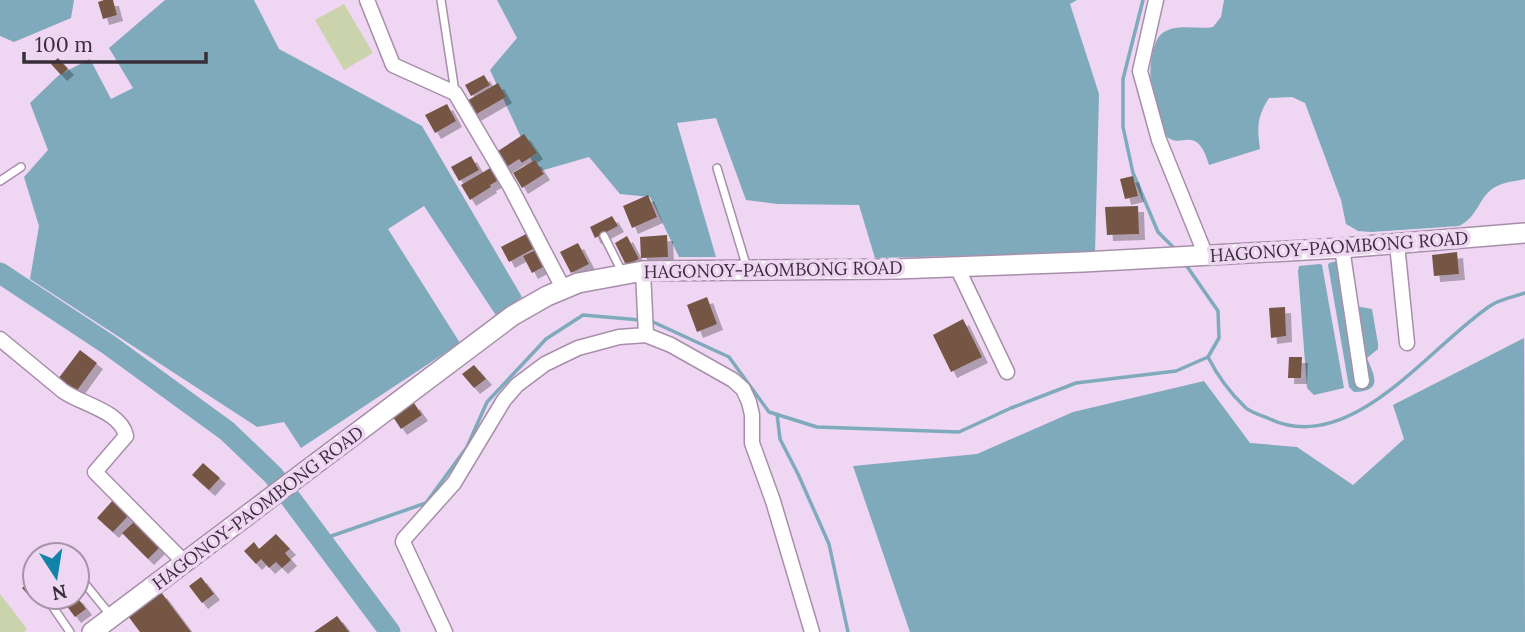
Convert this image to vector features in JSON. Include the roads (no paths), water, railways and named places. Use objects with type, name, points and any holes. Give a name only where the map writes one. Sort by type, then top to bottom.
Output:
[{"type":"main road","name":"HAGONOY-PAOMBONG ROAD","points":[[92,632],[512,316],[563,288],[578,283],[633,272],[957,267],[1342,248],[1525,233]]},
{"type":"street","points":[[367,0],[393,65],[455,93],[511,188],[563,288]]},
{"type":"street","points":[[1156,0],[1140,71],[1159,140],[1201,256]]},
{"type":"street","points":[[1396,244],[1407,343]]},
{"type":"street","points":[[1342,248],[1362,382]]},
{"type":"street","points":[[957,267],[1007,372]]},
{"type":"street","points":[[633,272],[646,322],[681,351],[733,380],[743,389],[752,415],[752,443],[773,501],[812,632]]},
{"type":"street","points":[[445,632],[403,542],[404,539],[454,484],[504,400],[517,385],[545,364],[578,348],[620,337],[646,322]]},
{"type":"street","points":[[0,340],[62,391],[103,410],[124,428],[127,436],[95,472],[185,563]]},
{"type":"lane","points":[[441,0],[455,93]]},
{"type":"lane","points":[[0,181],[21,167]]},
{"type":"lane","points":[[717,168],[748,269]]},
{"type":"lane","points":[[604,236],[633,272]]},
{"type":"lane","points":[[91,591],[113,617]]},
{"type":"lane","points":[[56,611],[70,632]]},
{"type":"water","points":[[0,0],[74,0],[71,18],[14,42],[0,36]]},
{"type":"water","points":[[165,0],[254,0],[279,49],[422,126],[522,297],[497,317],[424,206],[388,229],[460,343],[301,448],[284,422],[257,427],[30,279],[39,226],[24,177],[48,150],[30,103],[59,75],[90,59],[111,99],[133,88],[109,48]]},
{"type":"water","points":[[497,0],[1077,0],[1070,4],[1099,94],[1095,253],[875,258],[859,205],[777,204],[746,200],[716,118],[677,123],[716,257],[679,257],[650,197],[620,194],[589,157],[537,172],[490,70],[517,38]]},
{"type":"water","points":[[1224,0],[1525,0],[1525,179],[1491,190],[1471,217],[1459,226],[1358,231],[1346,224],[1341,200],[1305,103],[1292,97],[1269,98],[1259,122],[1260,149],[1209,165],[1199,144],[1188,140],[1177,141],[1165,135],[1155,114],[1151,66],[1157,40],[1164,32],[1182,27],[1213,27],[1221,17]]},
{"type":"water","points":[[1341,260],[1355,306],[1372,309],[1378,344],[1378,349],[1367,358],[1374,377],[1373,386],[1363,391],[1354,392],[1349,387],[1328,265]]},
{"type":"water","points":[[1320,264],[1344,388],[1314,395],[1307,388],[1298,271],[1299,266]]},
{"type":"water","points":[[1524,338],[1525,632],[910,632],[853,466],[977,454],[1073,412],[1204,381],[1250,443],[1297,447],[1353,485],[1404,439],[1393,405]]},
{"type":"waterway","points":[[1143,0],[1123,79],[1123,127],[1133,173],[1158,232],[1176,250]]},
{"type":"waterway","points":[[651,321],[729,357],[769,412],[817,427],[959,432],[1076,383],[1176,371],[1208,357],[1219,338],[1218,311],[1186,265]]},
{"type":"waterway","points":[[0,273],[109,345],[227,431],[273,475],[390,632]]},
{"type":"waterway","points":[[1208,357],[1230,390],[1251,411],[1300,427],[1330,423],[1359,410],[1388,392],[1490,306],[1525,293]]},
{"type":"waterway","points":[[320,540],[426,503],[467,447],[487,402],[546,339],[583,315],[640,320]]},
{"type":"waterway","points":[[777,414],[780,439],[829,544],[848,632]]}]
